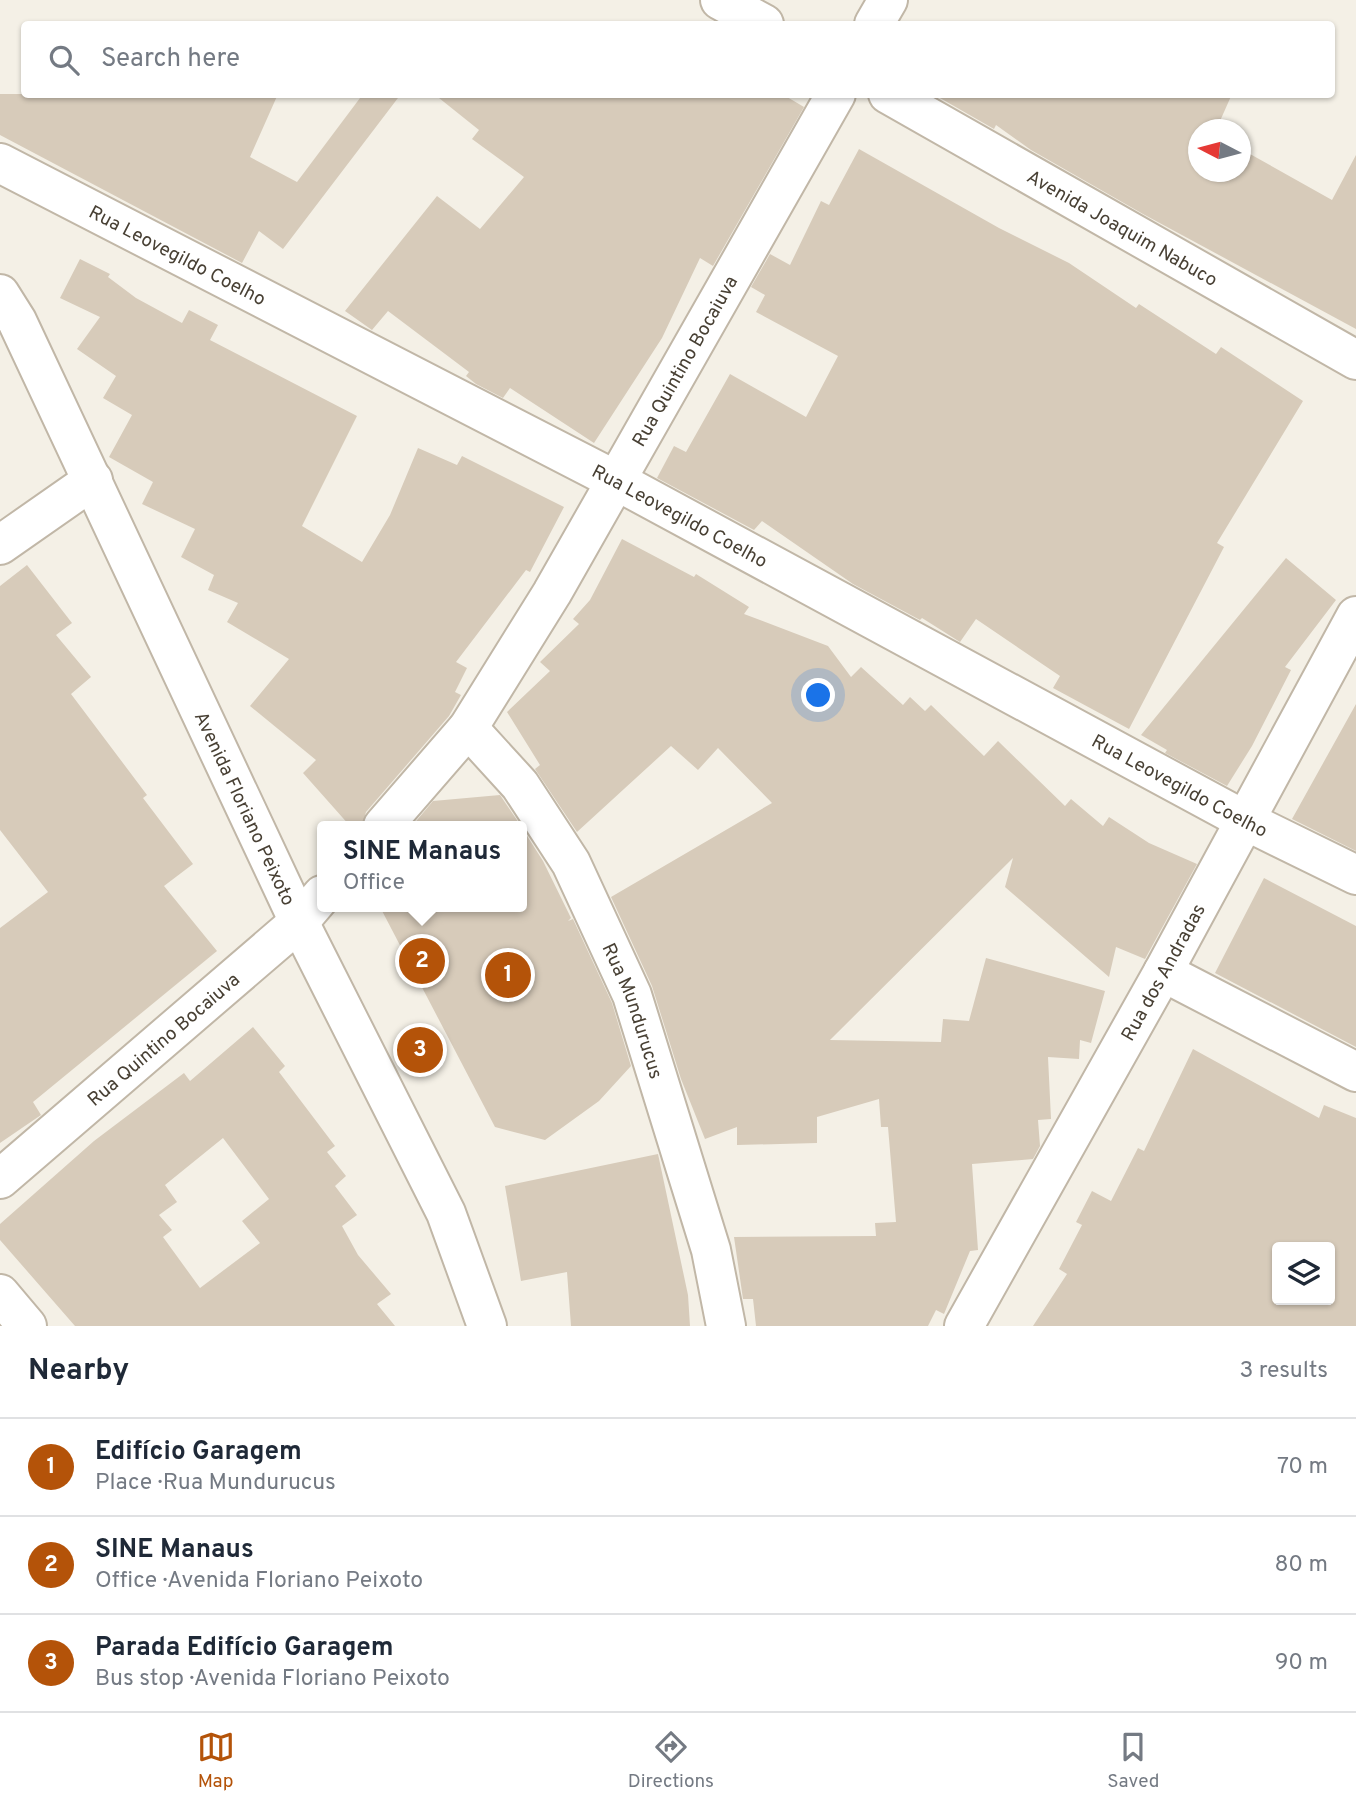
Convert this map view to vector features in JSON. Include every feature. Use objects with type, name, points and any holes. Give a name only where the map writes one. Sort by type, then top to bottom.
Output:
[{"type":"street","points":[[720,0],[758,21]]},
{"type":"street","points":[[876,21],[888,0]]},
{"type":"street","name":"Rua Quintino Bocaiuva","points":[[387,821],[468,728],[552,593],[834,98]]},
{"type":"street","name":"Avenida Joaquim Nabuco","points":[[895,98],[1356,360]]},
{"type":"street","name":"Rua Leovegildo Coelho","points":[[0,163],[615,480],[1246,821],[1356,875]]},
{"type":"street","name":"Avenida Floriano Peixoto","points":[[0,294],[17,321],[93,480],[311,909],[446,1213],[487,1326]]},
{"type":"street","points":[[0,545],[93,480]]},
{"type":"street","name":"Rua dos Andradas","points":[[964,1326],[1163,972],[1356,616]]},
{"type":"street","name":"Rua Mundurucus","points":[[468,728],[520,785],[571,863],[632,995],[711,1251],[726,1326]]},
{"type":"street","name":"Rua Quintino Bocaiuva","points":[[0,1179],[311,909]]},
{"type":"street","points":[[1163,972],[1356,1072]]},
{"type":"street","points":[[0,1294],[27,1326]]},
{"type":"building","points":[[0,94],[21,94],[21,98],[276,98],[250,157],[297,182],[360,98],[398,98],[283,249],[259,231],[242,263],[0,135]]},
{"type":"building","points":[[439,98],[789,98],[804,107],[713,266],[700,258],[662,338],[594,443],[510,388],[503,398],[476,384],[466,376],[469,372],[388,311],[372,330],[345,311],[437,196],[480,229],[524,177],[472,139],[479,130]]},
{"type":"building","points":[[940,98],[1230,98],[1221,119],[1188,119],[1188,182],[1251,182],[1251,155],[1332,200],[1356,155],[1356,329],[1143,214],[1031,150],[996,125],[994,129]]},
{"type":"building","points":[[859,149],[999,228],[1069,263],[1136,308],[1139,304],[1216,354],[1221,347],[1303,401],[1217,543],[1224,547],[1129,729],[1053,688],[1060,676],[976,619],[960,642],[922,618],[920,620],[853,584],[762,521],[754,530],[657,478],[674,446],[686,452],[730,374],[806,417],[838,356],[756,312],[765,295],[751,287],[770,254],[790,265],[821,201],[829,205]]},
{"type":"building","points":[[80,259],[110,274],[108,277],[136,298],[182,323],[189,310],[218,325],[210,340],[357,416],[302,526],[362,562],[390,515],[418,448],[457,465],[462,456],[564,507],[530,572],[526,570],[456,662],[467,668],[455,692],[461,695],[449,716],[366,812],[363,821],[346,821],[303,773],[316,760],[250,706],[289,659],[227,622],[238,603],[208,590],[214,575],[181,557],[195,529],[142,504],[153,482],[109,457],[132,415],[103,398],[116,376],[77,349],[100,317],[60,298]]},
{"type":"building","points":[[622,539],[694,577],[696,574],[749,607],[744,614],[828,646],[851,677],[861,667],[903,705],[910,697],[925,711],[931,705],[984,756],[998,741],[1065,806],[1071,799],[1103,826],[1109,817],[1149,843],[1197,864],[1145,959],[1116,947],[1109,977],[1005,887],[1013,858],[830,1040],[941,1042],[943,1019],[969,1021],[986,958],[1105,991],[1091,1043],[1080,1040],[1079,1059],[1048,1057],[1051,1119],[1038,1120],[1040,1146],[1033,1159],[972,1164],[978,1250],[970,1251],[944,1314],[936,1310],[928,1326],[756,1326],[753,1299],[743,1299],[734,1237],[876,1236],[875,1223],[896,1222],[888,1127],[881,1127],[879,1099],[817,1117],[817,1143],[737,1145],[737,1127],[705,1139],[681,1079],[652,986],[611,897],[772,803],[718,748],[698,770],[671,746],[577,832],[535,769],[540,765],[507,712],[550,671],[540,662],[579,624],[573,619],[590,600]]},
{"type":"building","points":[[1286,558],[1336,600],[1285,667],[1291,670],[1252,746],[1227,786],[1165,753],[1167,750],[1141,735]]},
{"type":"building","points":[[27,565],[72,623],[56,635],[91,677],[71,694],[147,795],[143,798],[193,864],[164,886],[217,951],[33,1102],[41,1115],[0,1143],[0,928],[48,892],[0,830],[0,586]]},
{"type":"building","points":[[1356,704],[1356,851],[1292,819]]},
{"type":"building","points":[[500,795],[518,821],[416,821],[433,801]]},
{"type":"building","points":[[527,836],[543,861],[571,918],[568,921],[573,919],[612,1003],[631,1066],[599,1101],[545,1140],[495,1127],[383,912],[527,912]]},
{"type":"building","points":[[1264,878],[1356,926],[1356,1047],[1215,973]]},
{"type":"building","points":[[253,1027],[285,1066],[279,1072],[335,1146],[327,1152],[346,1176],[335,1186],[357,1215],[342,1226],[358,1255],[391,1294],[377,1304],[395,1326],[75,1326],[0,1240],[0,1224],[94,1141],[184,1073],[190,1081]],"holes":[[[223,1138],[269,1199],[242,1221],[260,1243],[200,1288],[163,1237],[172,1230],[159,1215],[177,1202],[165,1185]]]},
{"type":"building","points":[[1193,1049],[1319,1118],[1324,1105],[1356,1118],[1356,1326],[1033,1326],[1067,1274],[1059,1269],[1082,1225],[1076,1222],[1092,1191],[1111,1201],[1138,1148],[1144,1151]]},
{"type":"building","points":[[658,1154],[688,1295],[690,1326],[571,1326],[567,1272],[521,1281],[505,1186]]},
{"type":"place","name":"SINE Manaus","points":[[422,961]]},
{"type":"place","name":"Edifício Garagem","points":[[508,975]]},
{"type":"place","name":"Parada Edifício Garagem","points":[[420,1050]]}]
